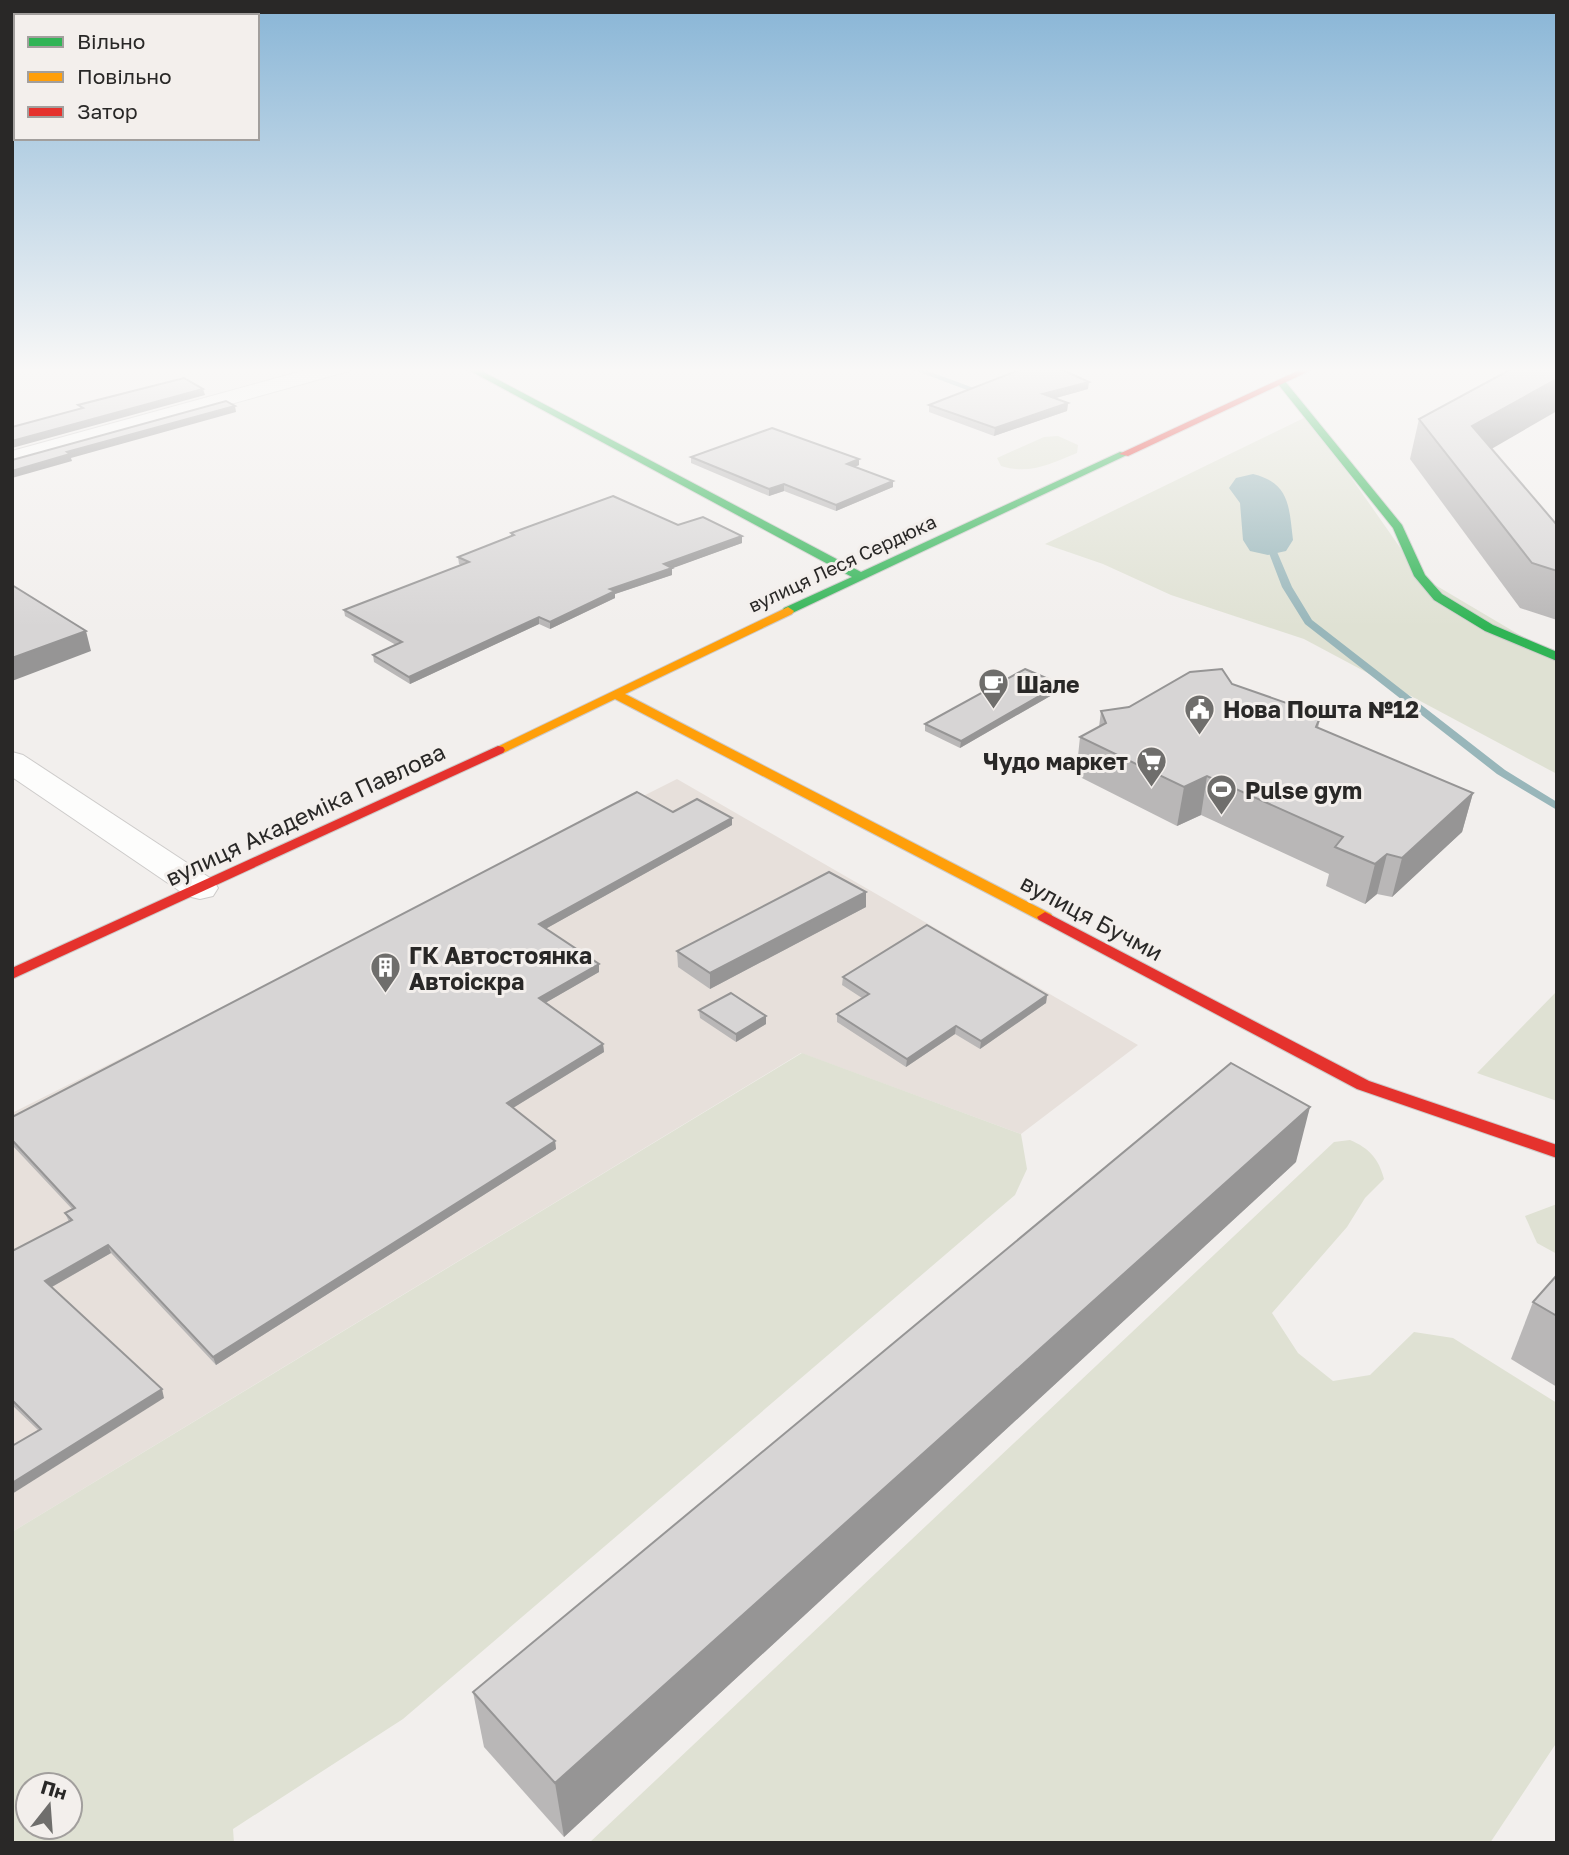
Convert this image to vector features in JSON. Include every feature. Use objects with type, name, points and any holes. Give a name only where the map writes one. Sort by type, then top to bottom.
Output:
[{"type":"street","points":[[629,454],[859,576]]},
{"type":"street","name":"вулиця Леся Сердюка","points":[[617,695],[859,576],[1125,454]]},
{"type":"street","points":[[1339,454],[1398,527],[1420,576],[1438,597],[1489,628],[1557,657]]},
{"type":"street","name":"вулиця Академіка Павлова","points":[[12,974],[617,695]]},
{"type":"street","name":"вулиця Бучми","points":[[617,695],[701,736],[1363,1085],[1557,1152]]},
{"type":"street","points":[[12,762],[200,888]]},
{"type":"shaded area","points":[[1007,454],[1076,454],[1030,469],[1001,466],[997,458]]},
{"type":"shaded area","points":[[1231,454],[1334,454],[1420,576],[1557,657],[1557,774],[1304,639],[1171,595],[1103,564],[1045,544]]},
{"type":"shaded area","points":[[677,779],[1138,1045],[1021,1134],[801,1053],[12,1532],[12,1113]]},
{"type":"shaded area","points":[[1557,991],[1557,1101],[1477,1073]]},
{"type":"shaded area","points":[[802,1053],[1021,1134],[1027,1169],[1015,1195],[403,1719],[233,1829],[234,1843],[12,1843],[12,1532]]},
{"type":"shaded area","points":[[1350,1140],[1372,1155],[1384,1179],[1365,1198],[1347,1227],[1272,1313],[1298,1353],[1333,1381],[1370,1375],[1414,1332],[1453,1338],[1557,1403],[1557,1742],[1490,1843],[589,1843],[1334,1142]]},
{"type":"shaded area","points":[[1557,1204],[1557,1254],[1537,1243],[1525,1216]]},
{"type":"building","points":[[35,454],[70,454],[12,471],[12,460]]},
{"type":"building","points":[[701,454],[844,454],[859,459],[847,464],[893,481],[836,505],[784,484],[769,489],[691,457]]},
{"type":"building","points":[[1446,454],[1496,454],[1557,525],[1557,571],[1532,563]]},
{"type":"building","points":[[613,496],[678,525],[703,517],[742,536],[664,564],[672,568],[610,589],[615,591],[550,622],[539,617],[409,677],[373,655],[402,642],[344,610],[469,562],[458,557],[514,535],[511,533]]},
{"type":"building","points":[[12,585],[86,631],[12,658]]},
{"type":"building","name":"Шале","points":[[1025,669],[1060,684],[961,741],[925,724]]},
{"type":"building","points":[[1222,669],[1232,684],[1321,715],[1316,727],[1473,793],[1402,858],[1387,854],[1375,864],[1335,847],[1343,837],[1207,776],[1184,787],[1080,737],[1106,723],[1101,711],[1129,707],[1190,672]]},
{"type":"building","points":[[637,792],[673,812],[697,799],[732,818],[539,924],[599,964],[539,998],[603,1044],[507,1103],[555,1141],[213,1357],[108,1245],[45,1281],[162,1389],[12,1483],[12,1446],[41,1429],[12,1400],[12,1251],[72,1220],[65,1213],[75,1208],[12,1140],[12,1117]]},
{"type":"building","points":[[829,872],[866,892],[710,973],[677,951]]},
{"type":"building","points":[[927,925],[1047,995],[981,1041],[956,1026],[907,1059],[837,1014],[869,994],[843,977]]},
{"type":"building","points":[[731,993],[766,1016],[736,1034],[699,1010]]},
{"type":"building","points":[[1231,1063],[1310,1107],[555,1783],[473,1692]]},
{"type":"building","points":[[1557,1275],[1557,1316],[1533,1302]]},
{"type":"waterway","points":[[1253,488],[1264,501],[1268,540]]},
{"type":"waterway","points":[[1268,540],[1287,587],[1308,622],[1501,772],[1557,807]]},
{"type":"traffic: fast","points":[[629,454],[859,576]]},
{"type":"traffic: fast","points":[[788,611],[1124,454]]},
{"type":"traffic: fast","points":[[1339,454],[1398,527],[1420,576],[1438,597],[1489,628],[1557,657]]},
{"type":"traffic: slow","points":[[498,750],[788,611]]},
{"type":"traffic: slow","points":[[617,695],[1045,917]]},
{"type":"traffic: jam","points":[[12,974],[498,750]]},
{"type":"traffic: jam","points":[[1045,917],[1363,1085],[1557,1152]]},
{"type":"place","name":"Шале","points":[[993,711]]},
{"type":"place","name":"Нова Пошта №12","points":[[1200,736]]},
{"type":"place","name":"Чудо маркет","points":[[1151,788]]},
{"type":"place","name":"Pulse gym","points":[[1222,817]]},
{"type":"place","name":"ГК Автостоянка Автоіскра","points":[[386,995]]}]
